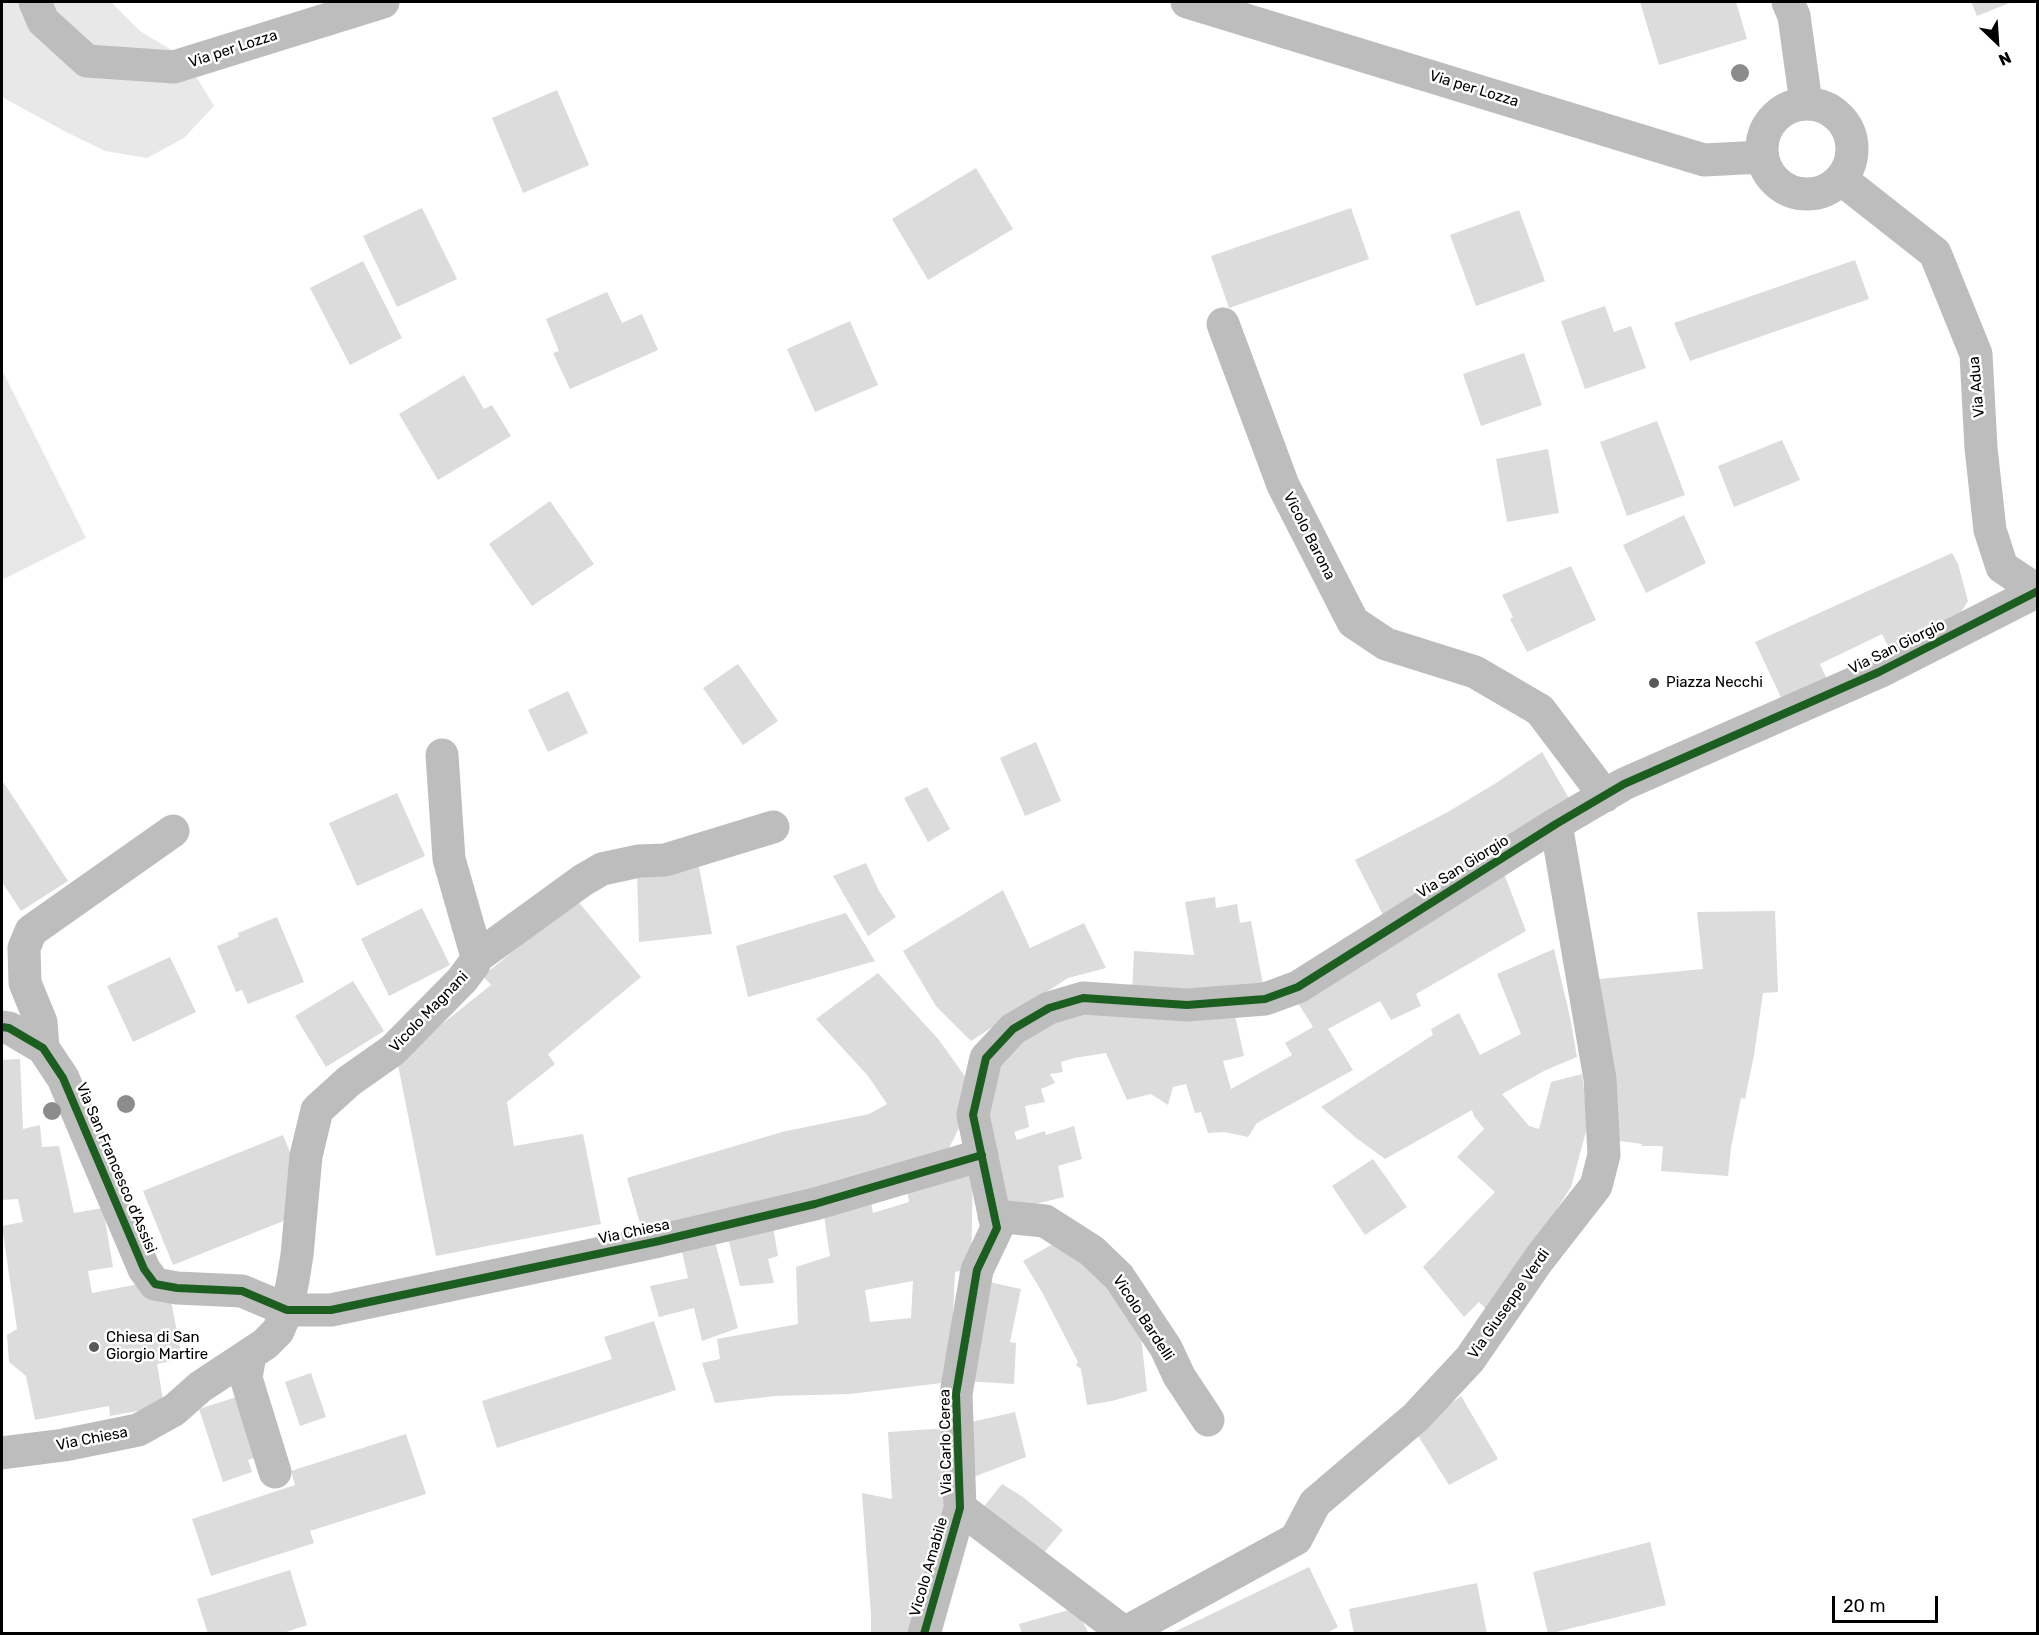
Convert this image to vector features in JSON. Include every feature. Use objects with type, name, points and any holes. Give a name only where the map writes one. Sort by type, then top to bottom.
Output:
[{"type":"street","name":"Via per Lozza","points":[[35,2],[43,21],[87,61],[174,68],[383,2]]},
{"type":"street","name":"Via per Lozza","points":[[1187,2],[1704,160],[1762,157]]},
{"type":"street","points":[[1788,2],[1794,16],[1806,103]]},
{"type":"street","points":[[1806,103],[1821,106],[1835,113],[1842,120],[1850,134],[1852,155],[1848,170],[1829,189],[1817,193],[1801,194],[1790,191],[1776,182],[1768,172],[1762,157],[1762,142],[1767,127],[1778,114],[1791,106],[1806,103]]},
{"type":"street","name":"Via Adua","points":[[1841,179],[1935,253],[1976,354],[1990,530],[2002,567],[2037,591]]},
{"type":"street","name":"Vicolo Barona","points":[[1223,324],[1283,485],[1353,622],[1386,644],[1475,672],[1540,710],[1605,796]]},
{"type":"street","name":"Via San Giorgio","points":[[994,1216],[973,1115],[986,1058],[1013,1029],[1049,1008],[1083,998],[1187,1005],[1265,999],[1298,987],[1556,824],[1624,784],[1879,672],[2037,591]]},
{"type":"street","name":"Vicolo Magnani","points":[[287,1310],[297,1255],[306,1156],[317,1110],[349,1081],[393,1050],[462,980],[477,957],[449,859],[442,755]]},
{"type":"street","name":"Via Giuseppe Verdi","points":[[1126,1633],[1296,1539],[1315,1503],[1416,1417],[1470,1359],[1539,1259],[1596,1186],[1604,1155],[1600,1079],[1556,824]]},
{"type":"street","points":[[477,957],[583,880],[602,869],[639,861],[665,860],[773,827]]},
{"type":"street","points":[[43,1048],[41,1022],[25,983],[24,948],[31,931],[173,831]]},
{"type":"street","name":"Via San Francesco d'Assisi","points":[[2,1027],[9,1028],[43,1048],[63,1078],[144,1269],[156,1284],[177,1288],[242,1291],[287,1310]]},
{"type":"street","name":"Via Chiesa","points":[[2,1453],[64,1445],[138,1430],[174,1410],[200,1387],[276,1333],[287,1310],[331,1310],[659,1241],[815,1204],[981,1155]]},
{"type":"street","name":"Via Carlo Cerea","points":[[994,1216],[997,1228],[977,1270],[956,1394],[960,1508],[1126,1633]]},
{"type":"street","name":"Vicolo Bardelli","points":[[994,1216],[1045,1221],[1092,1251],[1119,1277],[1130,1293],[1166,1348],[1179,1376],[1208,1420]]},
{"type":"street","points":[[250,1353],[246,1378],[276,1472]]},
{"type":"street","name":"Vicolo Amabile","points":[[924,1634],[960,1508]]},
{"type":"shaded area","points":[[2,2],[111,2],[140,31],[185,58],[214,106],[184,138],[147,158],[105,151],[68,133],[2,97]]},
{"type":"shaded area","points":[[2,370],[86,538],[2,580]]},
{"type":"building","points":[[1640,2],[1736,2],[1747,39],[1659,65]]},
{"type":"building","points":[[1971,2],[2012,2],[1977,16]]},
{"type":"building","points":[[557,90],[589,165],[523,193],[492,118]]},
{"type":"building","points":[[976,168],[1013,229],[928,280],[892,219]]},
{"type":"building","points":[[422,208],[457,279],[397,307],[363,236]]},
{"type":"building","points":[[1351,208],[1369,259],[1229,308],[1211,256]]},
{"type":"building","points":[[1519,210],[1545,281],[1476,306],[1450,235]]},
{"type":"building","points":[[1855,260],[1869,299],[1690,361],[1674,323]]},
{"type":"building","points":[[363,261],[402,338],[350,365],[310,288]]},
{"type":"building","points":[[607,292],[622,323],[642,314],[658,350],[570,389],[553,353],[559,351],[546,319]]},
{"type":"building","points":[[1605,306],[1614,332],[1631,326],[1646,368],[1585,389],[1561,321]]},
{"type":"building","points":[[850,321],[878,385],[815,412],[787,349]]},
{"type":"building","points":[[1524,353],[1542,405],[1481,426],[1463,374]]},
{"type":"building","points":[[464,375],[484,409],[492,405],[511,436],[438,480],[399,414]]},
{"type":"building","points":[[1657,421],[1685,495],[1627,516],[1600,442]]},
{"type":"building","points":[[1782,440],[1800,480],[1734,507],[1718,466]]},
{"type":"building","points":[[1548,449],[1559,513],[1507,522],[1496,459]]},
{"type":"building","points":[[550,501],[594,564],[532,606],[489,544]]},
{"type":"building","points":[[1684,515],[1706,563],[1646,593],[1623,545]]},
{"type":"building","points":[[1952,553],[1958,564],[1968,601],[1953,625],[1892,654],[1882,634],[1820,664],[1828,682],[1784,704],[1755,642]]},
{"type":"building","points":[[1571,566],[1596,620],[1527,652],[1510,619],[1513,617],[1502,595]]},
{"type":"building","points":[[738,664],[778,721],[743,745],[703,688]]},
{"type":"building","points":[[568,691],[588,733],[548,752],[528,710]]},
{"type":"building","points":[[1036,742],[1061,801],[1025,816],[1000,758]]},
{"type":"building","points":[[1542,752],[1570,800],[1388,925],[1355,860],[1446,813]]},
{"type":"building","points":[[2,780],[68,881],[21,911],[2,882]]},
{"type":"building","points":[[927,787],[950,829],[928,842],[904,798]]},
{"type":"building","points":[[397,793],[425,856],[357,886],[329,823]]},
{"type":"building","points":[[866,863],[879,891],[896,917],[868,936],[833,876]]},
{"type":"building","points":[[699,867],[712,934],[639,942],[637,875]]},
{"type":"building","points":[[1503,871],[1526,931],[1416,994],[1421,1006],[1391,1020],[1380,1001],[1328,1029],[1353,1070],[1257,1123],[1248,1137],[1224,1132],[1208,1133],[1201,1112],[1195,1113],[1186,1084],[1173,1087],[1168,1105],[1151,1094],[1127,1100],[1106,1053],[1061,1062],[1063,1072],[1050,1074],[1055,1083],[1041,1089],[1045,1102],[1025,1106],[1029,1127],[1014,1132],[1017,1140],[1045,1131],[1046,1135],[1074,1126],[1082,1159],[1058,1166],[1064,1197],[1003,1212],[985,1140],[998,1056],[1068,1012],[1234,1011],[1244,1056],[1223,1061],[1231,1089],[1292,1055],[1285,1043],[1313,1027],[1296,1000]]},
{"type":"building","points":[[1003,890],[1030,948],[1084,923],[1106,968],[1068,978],[971,1041],[936,1006],[903,951]]},
{"type":"building","points":[[1215,897],[1216,908],[1237,904],[1240,923],[1251,921],[1264,990],[1132,994],[1134,951],[1194,955],[1185,902]]},
{"type":"building","points":[[576,899],[641,977],[548,1054],[555,1064],[507,1102],[514,1146],[583,1134],[601,1224],[436,1256],[397,1060],[491,985],[483,976]]},
{"type":"building","points":[[422,908],[450,965],[389,996],[361,939]]},
{"type":"building","points":[[1775,911],[1778,992],[1763,993],[1754,1055],[1745,1099],[1741,1098],[1728,1176],[1661,1171],[1663,1147],[1642,1146],[1642,1144],[1604,1139],[1589,980],[1703,969],[1697,912]]},
{"type":"building","points":[[846,913],[875,961],[748,997],[736,946]]},
{"type":"building","points":[[277,917],[304,982],[248,1004],[242,990],[236,992],[217,946],[239,937],[238,933]]},
{"type":"building","points":[[1554,949],[1577,1057],[1546,1070],[1502,1094],[1529,1126],[1539,1129],[1551,1082],[1582,1074],[1588,1124],[1571,1187],[1554,1214],[1488,1311],[1479,1302],[1464,1317],[1423,1267],[1495,1192],[1457,1157],[1484,1129],[1472,1110],[1385,1159],[1355,1137],[1321,1107],[1433,1035],[1431,1029],[1459,1013],[1480,1055],[1521,1034],[1497,974]]},
{"type":"building","points":[[170,957],[196,1012],[133,1042],[107,986]]},
{"type":"building","points":[[878,973],[939,1040],[969,1082],[965,1116],[944,1158],[643,1234],[627,1178],[782,1132],[869,1114],[887,1104],[868,1076],[816,1019]]},
{"type":"building","points":[[353,981],[384,1031],[326,1067],[295,1016]]},
{"type":"building","name":"Chiesa di San Giorgio Martire","points":[[20,1059],[23,1129],[40,1125],[42,1147],[59,1146],[74,1213],[103,1208],[113,1267],[88,1271],[92,1293],[144,1283],[147,1299],[170,1295],[182,1359],[157,1364],[164,1406],[110,1416],[109,1406],[35,1420],[26,1376],[9,1362],[7,1335],[17,1329],[2,1226],[23,1222],[18,1199],[2,1200],[2,1060]]},
{"type":"building","points":[[283,1135],[292,1157],[291,1218],[173,1265],[143,1191]]},
{"type":"building","points":[[1373,1159],[1407,1207],[1365,1235],[1332,1186]]},
{"type":"building","points":[[973,1169],[971,1269],[955,1272],[950,1382],[850,1394],[775,1396],[715,1403],[702,1363],[720,1359],[717,1339],[798,1324],[796,1267],[830,1256],[823,1209],[870,1196],[873,1213],[909,1202],[906,1184]],"holes":[[[913,1281],[911,1318],[870,1322],[865,1290]]]},
{"type":"building","points":[[773,1227],[778,1256],[768,1259],[774,1283],[740,1286],[728,1238]]},
{"type":"building","points":[[715,1242],[738,1328],[702,1341],[694,1308],[659,1317],[650,1286],[688,1278],[682,1252]]},
{"type":"building","points":[[1051,1245],[1081,1254],[1100,1268],[1141,1336],[1147,1391],[1087,1405],[1081,1369],[1076,1365],[1078,1362],[1042,1292],[1023,1261]]},
{"type":"building","points":[[985,1281],[1021,1289],[1010,1342],[1016,1343],[1014,1384],[964,1381]]},
{"type":"building","points":[[654,1321],[676,1390],[497,1448],[482,1401],[612,1359],[604,1337]]},
{"type":"building","points":[[311,1373],[326,1417],[300,1426],[285,1382]]},
{"type":"building","points":[[249,1393],[268,1453],[248,1460],[252,1472],[223,1482],[199,1409]]},
{"type":"building","points":[[1461,1396],[1498,1459],[1449,1485],[1415,1431]]},
{"type":"building","points":[[1015,1412],[1026,1457],[963,1481],[963,1424]]},
{"type":"building","points":[[949,1428],[946,1496],[925,1572],[914,1634],[871,1634],[862,1493],[892,1499],[888,1432]]},
{"type":"building","points":[[406,1434],[426,1494],[310,1531],[314,1543],[211,1576],[192,1519],[295,1485],[291,1471]]},
{"type":"building","points":[[1002,1484],[1023,1497],[1063,1530],[1037,1561],[977,1515]]},
{"type":"building","points":[[1650,1542],[1666,1605],[1548,1634],[1533,1572]]},
{"type":"building","points":[[1309,1567],[1338,1627],[1325,1634],[1170,1634]]},
{"type":"building","points":[[290,1570],[307,1625],[280,1634],[208,1634],[197,1599]]},
{"type":"building","points":[[1477,1583],[1487,1634],[1354,1634],[1349,1609]]},
{"type":"building","points":[[1076,1608],[1089,1634],[1022,1634],[1019,1624]]},
{"type":"cycle path","points":[[924,1634],[960,1508],[956,1394],[977,1270],[997,1228],[973,1115],[986,1058],[1013,1029],[1049,1008],[1083,998],[1187,1005],[1265,999],[1298,987],[1556,824],[1624,784],[1879,672],[2038,591]]},
{"type":"cycle path","points":[[2,1027],[9,1028],[43,1048],[63,1078],[144,1269],[155,1284],[177,1288],[242,1291],[287,1310],[331,1310],[659,1241],[815,1204],[982,1155]]},
{"type":"place","name":"Piazza Necchi","points":[[1654,683]]},
{"type":"place","name":"Chiesa di San Giorgio Martire","points":[[94,1347]]}]
